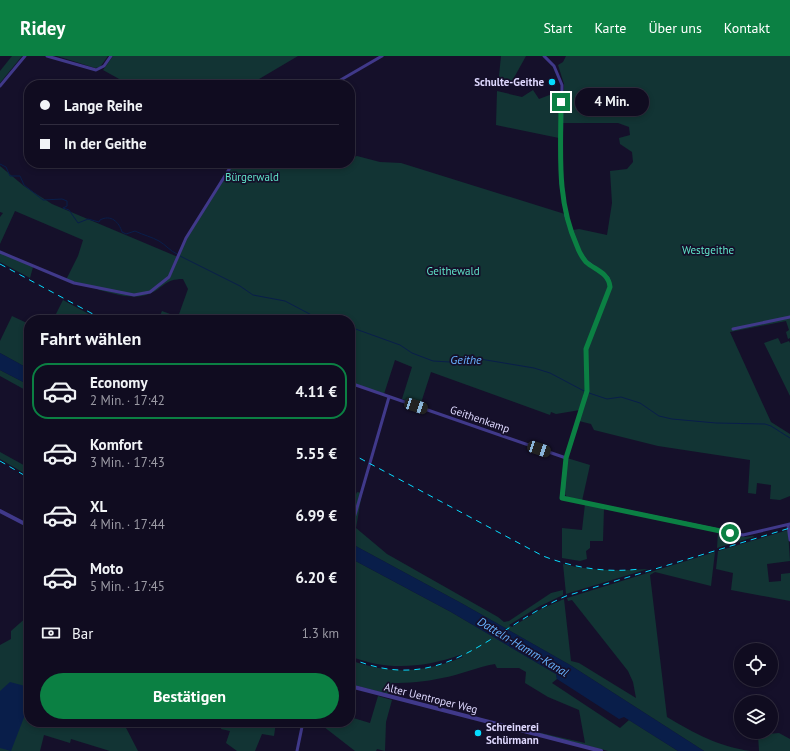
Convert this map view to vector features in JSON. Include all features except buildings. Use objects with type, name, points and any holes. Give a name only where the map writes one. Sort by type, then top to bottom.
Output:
[{"type":"street","points":[[0,86],[25,56]]},
{"type":"street","points":[[47,56],[96,70],[104,66],[111,56]]},
{"type":"street","points":[[341,80],[382,56]]},
{"type":"street","points":[[544,56],[553,64],[561,82],[562,198],[566,216],[576,245],[586,261],[608,278],[610,287],[586,349],[587,391],[566,458],[562,498],[743,535],[789,525],[790,540]]},
{"type":"street","points":[[0,252],[74,283],[134,295],[150,292],[169,277],[186,238],[230,168]]},
{"type":"street","points":[[733,329],[790,317]]},
{"type":"street","name":"Geithenkamp","points":[[355,385],[566,458]]},
{"type":"street","points":[[355,515],[389,397]]},
{"type":"street","points":[[0,511],[24,523]]},
{"type":"street","name":"Alter Uentroper Weg","points":[[355,687],[601,751]]},
{"type":"street","points":[[297,751],[302,727]]},
{"type":"green space","points":[[12,56],[22,56],[0,83],[0,71]]},
{"type":"green space","points":[[57,56],[108,56],[100,67],[95,68]]},
{"type":"green space","points":[[113,56],[298,56],[257,80],[121,80],[103,70]]},
{"type":"green space","points":[[501,56],[526,56],[511,83],[498,86]]},
{"type":"green space","name":"Geithewald","points":[[566,56],[790,56],[790,338],[788,339],[786,332],[789,330],[786,321],[730,332],[771,422],[790,434],[790,496],[780,500],[770,499],[771,485],[757,483],[756,494],[748,493],[750,460],[658,446],[594,430],[591,424],[579,421],[588,394],[584,392],[580,410],[556,414],[551,412],[550,415],[431,372],[420,406],[402,399],[412,367],[395,360],[384,394],[355,384],[355,315],[179,315],[188,289],[183,279],[172,280],[154,292],[143,296],[124,296],[99,290],[96,287],[66,280],[78,256],[83,240],[15,211],[0,244],[0,217],[3,213],[0,212],[0,166],[24,186],[52,204],[178,257],[183,244],[231,168],[355,168],[355,157],[357,156],[380,162],[401,163],[568,215],[573,230],[579,229],[607,235],[612,203],[610,171],[627,169],[633,162],[632,152],[620,144],[619,138],[630,135],[629,127],[618,123],[563,123],[564,84],[558,65],[563,62]]},
{"type":"green space","points":[[533,90],[539,99],[560,91],[559,138],[496,125],[497,91],[522,97]]},
{"type":"green space","points":[[0,252],[33,267],[30,278],[0,262]]},
{"type":"green space","points":[[63,300],[91,315],[56,315]]},
{"type":"green space","name":"Geithewald","points":[[162,311],[173,315],[160,315]]},
{"type":"green space","points":[[12,316],[24,322],[24,366],[0,353],[0,341]]},
{"type":"green space","points":[[778,338],[781,344],[789,341],[790,343],[790,396],[764,343]]},
{"type":"green space","points":[[0,370],[24,382],[24,389],[0,376]]},
{"type":"green space","points":[[0,452],[24,465],[24,473],[0,459]]},
{"type":"green space","points":[[567,458],[590,465],[582,501],[567,497],[564,493]]},
{"type":"green space","points":[[357,492],[362,493],[356,528],[387,554],[498,617],[504,622],[509,621],[551,593],[563,590],[563,595],[540,606],[509,625],[512,627],[541,609],[564,599],[571,661],[579,663],[636,698],[633,682],[628,671],[572,600],[568,601],[567,598],[715,552],[711,586],[655,572],[650,575],[667,717],[697,734],[717,743],[751,751],[704,751],[570,665],[461,603],[355,546],[355,497]]},
{"type":"green space","points":[[585,504],[604,508],[603,541],[590,541],[590,548],[586,551],[587,559],[580,561],[562,558],[562,528],[582,530]]},
{"type":"green space","points":[[788,530],[790,561],[767,564],[769,582],[781,581],[781,574],[790,573],[790,601],[731,590],[733,573],[716,569],[718,551]]},
{"type":"green space","points":[[718,532],[745,537],[754,537],[717,548]]},
{"type":"green space","points":[[355,561],[451,612],[556,674],[557,679],[552,683],[620,728],[629,720],[678,751],[608,751],[519,728],[585,743],[579,710],[548,697],[525,683],[526,672],[519,668],[497,668],[495,664],[436,679],[417,682],[392,683],[388,694],[355,685],[355,662],[379,668],[407,670],[434,666],[463,657],[460,655],[432,663],[405,666],[391,666],[355,658]]},
{"type":"green space","points":[[563,564],[605,570],[648,569],[566,594]]},
{"type":"green space","points":[[24,620],[24,727],[126,727],[138,751],[110,751],[71,739],[70,743],[44,735],[40,751],[0,751],[0,645],[11,639],[11,631]]},
{"type":"green space","points":[[378,696],[392,700],[386,722],[385,751],[377,749],[376,751],[355,751],[324,727],[355,727],[355,718],[370,723]]},
{"type":"green space","points":[[221,727],[275,727],[274,736],[262,734],[255,751],[237,751],[226,743],[230,731],[221,729]]},
{"type":"green space","points":[[778,733],[790,739],[790,751],[759,751],[758,739],[778,739]]},
{"type":"water","points":[[0,353],[24,366],[24,382],[0,370]]},
{"type":"water","name":"Datteln-Hamm-Kanal","points":[[355,546],[461,603],[570,665],[704,751],[678,751],[624,717],[619,719],[557,679],[556,674],[451,612],[355,561]]},
{"type":"water","points":[[10,682],[24,686],[24,717],[11,751],[0,748],[0,691]]},
{"type":"waterway","name":"Geithe","points":[[0,164],[6,167],[10,176],[20,176],[24,185],[43,200],[62,199],[67,201],[67,206],[63,208],[69,210],[78,223],[88,219],[99,222],[104,218],[108,218],[117,222],[122,232],[126,234],[135,231],[153,238],[177,254]]},
{"type":"waterway","name":"Geithe","points":[[180,256],[240,286],[253,295],[285,301],[312,315]]},
{"type":"waterway","name":"Geithe","points":[[355,329],[400,345],[412,353],[433,361],[450,362],[480,359],[534,368],[550,373],[584,391]]},
{"type":"waterway","name":"Geithe","points":[[589,393],[607,399],[621,397],[640,403],[659,416],[672,419],[716,423],[765,424],[790,438]]},
{"type":"railway","points":[[0,264],[95,315]]},
{"type":"railway","points":[[355,456],[543,556],[567,564],[603,570],[640,569]]},
{"type":"railway","points":[[0,461],[24,475]]},
{"type":"railway","points":[[355,660],[383,668],[412,670],[439,665],[489,641],[539,610],[566,596],[790,528]]},
{"type":"place","name":"Schulte-Geithe","points":[[552,82]]},
{"type":"place","name":"Schreinerei Schürmann","points":[[478,733]]},
{"type":"route","points":[[561,102],[561,183],[562,198],[569,227],[580,253],[586,261],[610,281],[610,292],[590,336],[586,349],[587,391],[566,458],[562,498],[730,533]]},
{"type":"park label","name":"Bürgerwald","points":[[252,177]]},
{"type":"park label","name":"Westgeithe","points":[[708,250]]}]
